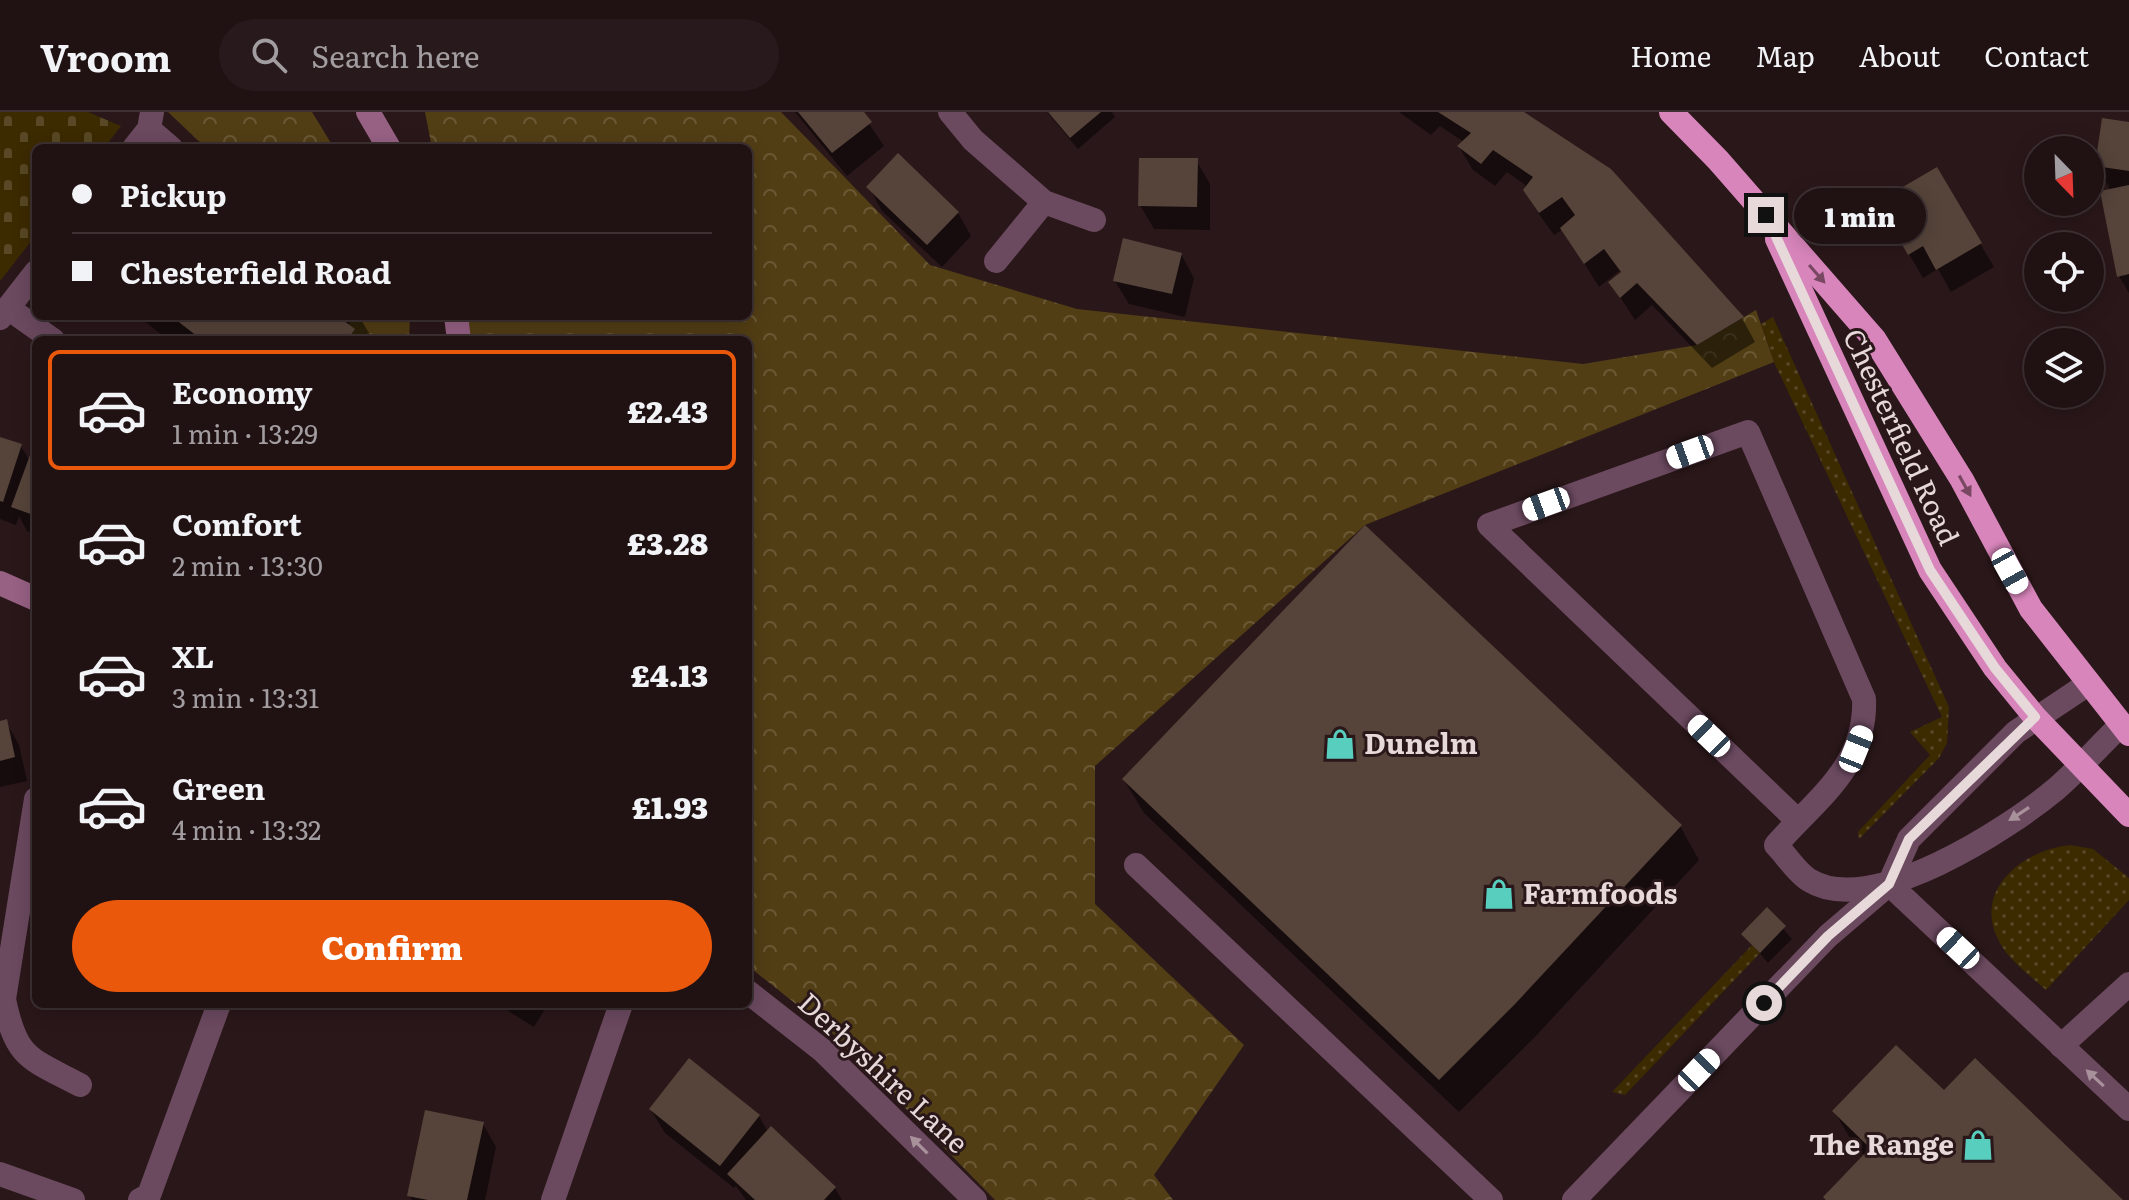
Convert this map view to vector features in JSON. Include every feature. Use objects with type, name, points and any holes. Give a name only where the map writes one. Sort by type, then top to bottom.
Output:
[{"type":"highway","name":"Chesterfield Road","points":[[1671,112],[1875,340],[1962,480],[2031,609],[2125,729]]},
{"type":"highway","name":"Chesterfield Road","points":[[1766,215],[1930,570],[1995,668],[2035,717],[2129,815]]},
{"type":"street","points":[[368,112],[387,144]]},
{"type":"street","points":[[950,112],[973,140],[1044,202],[1094,220]]},
{"type":"street","points":[[145,130],[165,144]]},
{"type":"street","points":[[996,261],[1044,202]]},
{"type":"street","points":[[32,277],[4,313],[46,336]]},
{"type":"street","points":[[1797,820],[1489,525],[1748,432],[1864,699],[1865,726],[1856,749],[1837,781],[1776,845],[1809,881],[1847,889],[1889,884],[1935,867],[2055,790],[2079,765],[2125,729]]},
{"type":"street","points":[[2,586],[32,597]]},
{"type":"street","points":[[1574,1200],[1828,936],[1889,884],[1909,839],[2035,717],[2088,684]]},
{"type":"street","points":[[32,824],[4,999],[11,1031],[24,1055],[80,1085]]},
{"type":"street","points":[[1136,865],[1491,1200]]},
{"type":"street","points":[[1889,884],[2129,1109]]},
{"type":"street","points":[[2061,1046],[2129,984]]},
{"type":"street","name":"Derbyshire Lane","points":[[752,995],[822,1050],[975,1200]]},
{"type":"street","points":[[140,1200],[149,1195],[218,1008]]},
{"type":"street","points":[[553,1200],[620,1008]]},
{"type":"street","points":[[0,1174],[73,1200]]},
{"type":"green space","points":[[0,112],[88,112],[121,126],[107,144],[32,144],[32,240],[0,281]]},
{"type":"green space","points":[[168,112],[312,112],[332,144],[202,144]]},
{"type":"green space","points":[[425,112],[781,112],[930,265],[1077,309],[1583,364],[1697,345],[1756,310],[1774,362],[1365,525],[1095,766],[1095,904],[1244,1045],[1154,1175],[1173,1200],[995,1200],[830,1031],[752,969],[752,336],[467,336],[465,320],[752,320],[752,144],[431,144]]},
{"type":"green space","points":[[1773,317],[1949,707],[1947,743],[1939,758],[1859,839],[1858,832],[1930,755],[1910,732],[1942,717],[1774,362],[1761,324]]},
{"type":"green space","points":[[350,320],[410,320],[409,336],[348,336]]},
{"type":"green space","points":[[2070,845],[2093,849],[2129,878],[2129,900],[2046,990],[2003,948],[1992,922],[1992,905],[1997,890],[2020,864],[2052,848]]},
{"type":"green space","points":[[1752,945],[1760,953],[1625,1095],[1612,1092]]},
{"type":"building","points":[[798,112],[864,112],[872,122],[832,153]]},
{"type":"building","points":[[1048,112],[1101,112],[1070,138]]},
{"type":"building","points":[[1438,112],[1524,112],[1611,169],[1744,317],[1697,345],[1637,283],[1620,298],[1608,282],[1621,272],[1604,249],[1584,264],[1560,228],[1575,215],[1562,197],[1539,213],[1523,190],[1533,177],[1493,150],[1481,164],[1457,146],[1471,133]]},
{"type":"building","points":[[2102,118],[2129,122],[2129,171],[2104,167],[2104,136],[2099,136]]},
{"type":"building","points":[[898,153],[959,212],[927,245],[866,187]]},
{"type":"building","points":[[1139,158],[1198,158],[1197,207],[1138,206]]},
{"type":"building","points":[[1937,167],[1982,243],[1936,270],[1923,246],[1908,255],[1900,241],[1914,233],[1911,228],[1916,225],[1896,191]]},
{"type":"building","points":[[2129,185],[2129,274],[2117,277],[2104,211],[2104,190]]},
{"type":"building","points":[[1123,238],[1182,253],[1172,294],[1113,281]]},
{"type":"building","points":[[176,320],[343,320],[355,329],[350,336],[197,336]]},
{"type":"building","points":[[0,437],[22,444],[3,502],[0,501]]},
{"type":"building","points":[[32,450],[32,515],[11,507]]},
{"type":"building","points":[[1365,525],[1682,825],[1515,1004],[1439,1080],[1122,779]]},
{"type":"building","points":[[7,719],[15,757],[0,761],[0,721]]},
{"type":"building","points":[[1767,907],[1786,926],[1760,953],[1741,934]]},
{"type":"building","name":"The Range","points":[[1896,1045],[1944,1090],[1975,1058],[2123,1200],[1826,1200],[1823,1197],[1870,1148],[1832,1111]]},
{"type":"building","points":[[689,1058],[760,1115],[720,1166],[649,1109]]},
{"type":"building","points":[[425,1110],[484,1122],[467,1200],[428,1200],[407,1196]]},
{"type":"building","points":[[771,1126],[836,1187],[824,1200],[755,1200],[727,1174]]},
{"type":"place","name":"Dunelm","points":[[1340,744]]},
{"type":"place","name":"Farmfoods","points":[[1499,894]]},
{"type":"place","name":"The Range","points":[[1978,1145]]},
{"type":"route","points":[[1764,1003],[1828,936],[1889,884],[1909,839],[2016,732],[2035,717],[1995,668],[1930,570],[1766,215]]}]
